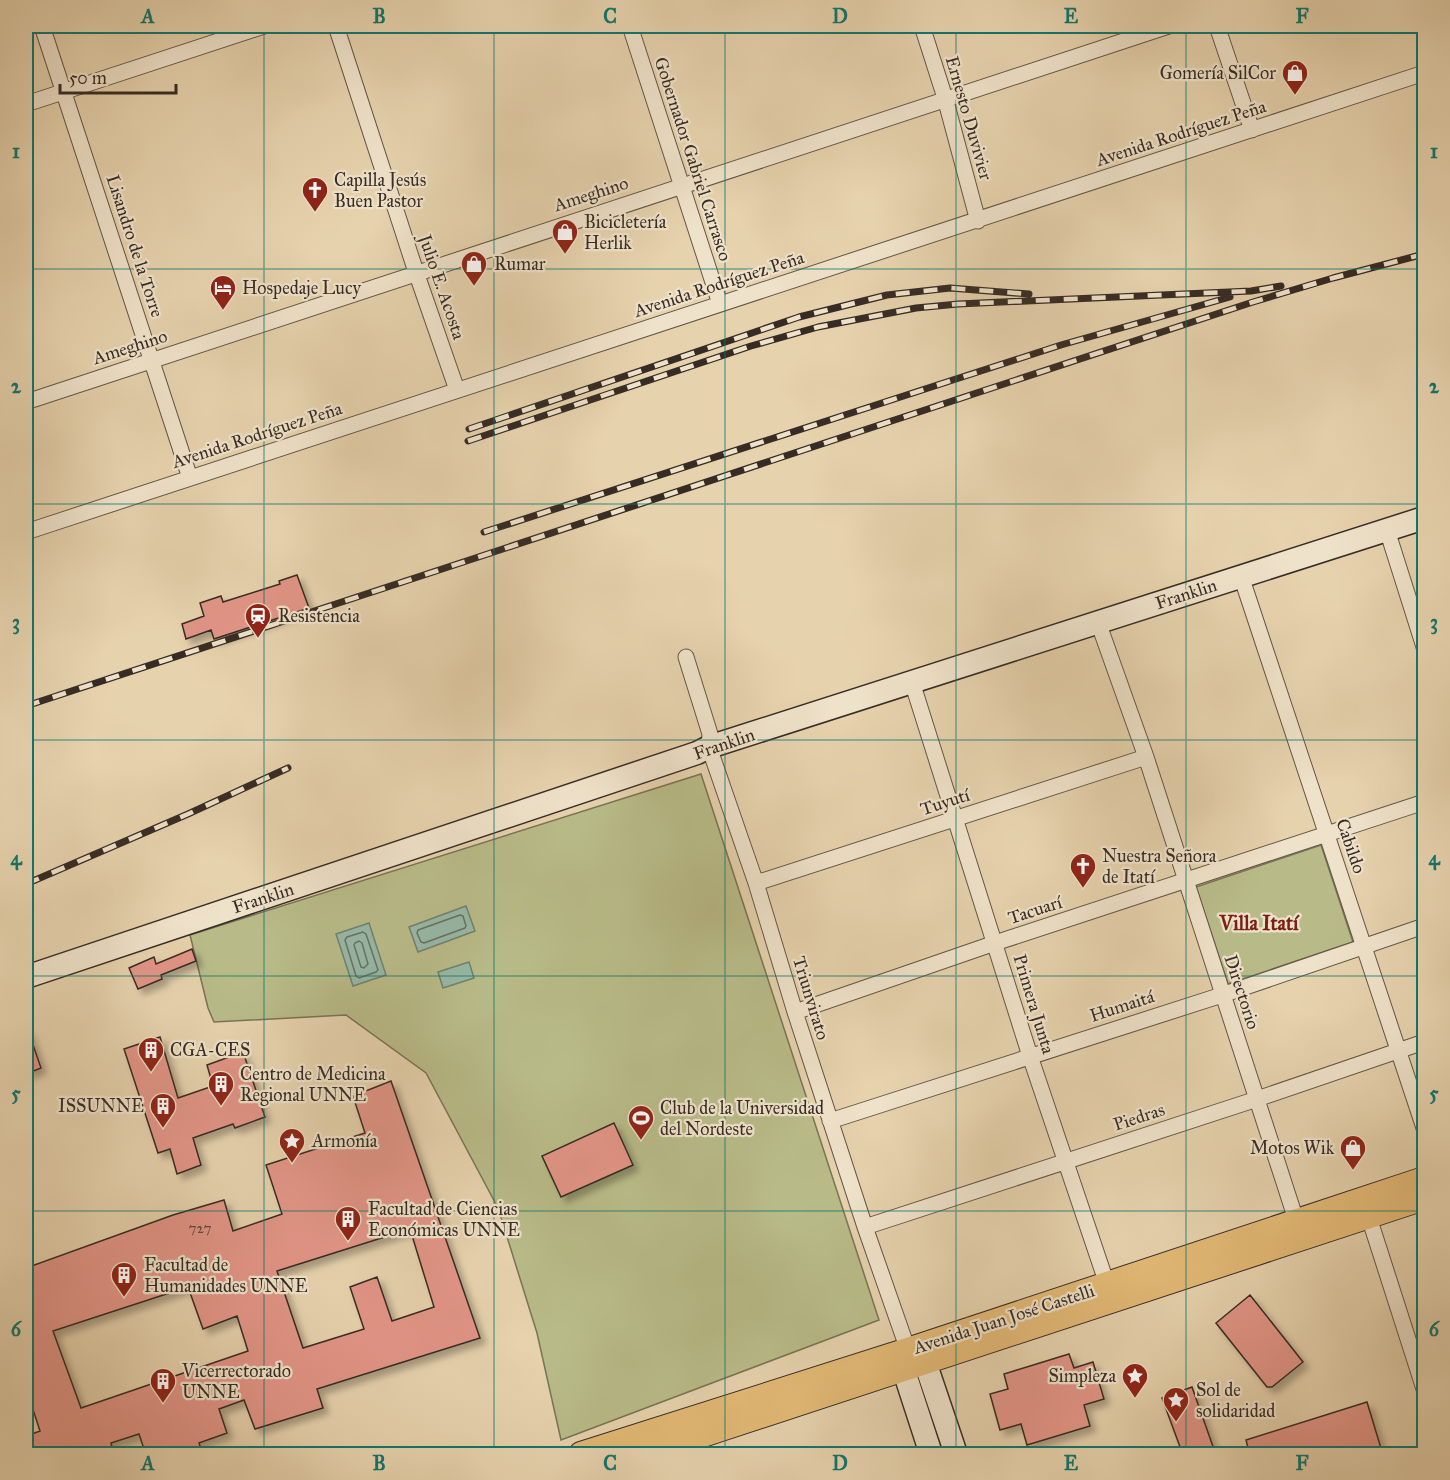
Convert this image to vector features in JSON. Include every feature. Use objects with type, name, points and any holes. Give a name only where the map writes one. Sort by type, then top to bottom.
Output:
[{"type":"main road","name":"Avenida Juan José Castelli","points":[[1366,1208],[1425,1179]]},
{"type":"main road","name":"Avenida Juan José Castelli","points":[[645,1455],[912,1360],[1299,1229],[1366,1208],[1425,1198]]},
{"type":"main road","name":"Avenida Juan José Castelli","points":[[581,1455],[912,1360]]},
{"type":"street","name":"Lisandro de la Torre","points":[[42,26],[190,478]]},
{"type":"street","points":[[26,104],[264,26]]},
{"type":"street","name":"Julio E. Acosta","points":[[336,26],[457,390]]},
{"type":"street","name":"Gobernador Gabriel Carrasco","points":[[630,26],[720,304]]},
{"type":"street","name":"Ernesto Duvivier","points":[[922,26],[945,98],[978,220]]},
{"type":"street","name":"Ameghino","points":[[26,402],[1169,26]]},
{"type":"street","points":[[1217,26],[1252,130]]},
{"type":"street","name":"Avenida Rodríguez Peña","points":[[26,532],[1425,73]]},
{"type":"street","name":"Franklin","points":[[26,977],[698,753],[709,747],[1425,518]]},
{"type":"street","points":[[1387,530],[1425,647]]},
{"type":"street","name":"Cabildo","points":[[1241,576],[1425,1128]]},
{"type":"street","name":"Directorio","points":[[1098,622],[1146,757],[1299,1229]]},
{"type":"street","name":"Triunvirato","points":[[686,657],[710,734],[709,747],[756,883],[865,1227],[912,1360]]},
{"type":"street","name":"Primera Junta","points":[[912,682],[1030,1056],[1110,1293]]},
{"type":"street","name":"Tuyutí","points":[[756,883],[1146,757]]},
{"type":"street","name":"Tacuarí","points":[[795,1012],[995,943],[1425,802]]},
{"type":"street","name":"Humaitá","points":[[830,1121],[1425,926]]},
{"type":"street","name":"Piedras","points":[[865,1227],[1425,1042]]},
{"type":"street","points":[[1366,1208],[1425,1389]]},
{"type":"street","points":[[912,1360],[931,1455]]},
{"type":"street","points":[[912,1360],[956,1455]]},
{"type":"green space","name":"Club de la Universidad del Nordeste","points":[[701,774],[879,1320],[561,1440],[537,1333],[498,1208],[426,1073],[346,1015],[214,1022],[208,1008],[190,935]]},
{"type":"green space","points":[[1321,845],[1353,942],[1228,984],[1196,887]]},
{"type":"water","points":[[466,906],[475,931],[418,952],[409,927]]},
{"type":"water","points":[[369,923],[386,975],[353,986],[336,934]]},
{"type":"water","points":[[469,962],[474,978],[443,988],[438,972]]},
{"type":"building","points":[[297,575],[309,608],[214,639],[211,630],[186,639],[182,624],[204,616],[200,603],[221,596],[223,602],[280,584],[279,581]]},
{"type":"building","points":[[192,949],[196,961],[161,975],[162,979],[138,989],[129,968],[154,957],[156,964]]},
{"type":"building","points":[[26,1030],[28,1030],[41,1068],[26,1074]]},
{"type":"building","points":[[160,1037],[178,1098],[213,1086],[207,1065],[243,1052],[265,1117],[235,1128],[233,1124],[193,1138],[201,1165],[177,1174],[170,1149],[158,1153],[124,1049]]},
{"type":"building","points":[[391,1081],[480,1338],[317,1389],[323,1408],[255,1429],[244,1400],[219,1409],[227,1433],[199,1443],[203,1455],[181,1455],[180,1451],[170,1455],[146,1455],[139,1434],[111,1443],[114,1455],[26,1455],[26,1436],[40,1431],[26,1388],[26,1268],[173,1215],[224,1200],[233,1231],[282,1214],[266,1165],[365,1133],[353,1096]],"holes":[[[410,1229],[434,1307],[392,1321],[377,1277],[350,1287],[364,1329],[303,1348],[277,1271]],[[188,1287],[203,1329],[237,1316],[248,1351],[81,1408],[53,1331]]]},
{"type":"building","points":[[614,1123],[633,1165],[561,1197],[542,1156]]},
{"type":"building","points":[[1250,1295],[1303,1362],[1272,1387],[1267,1387],[1216,1323]]},
{"type":"building","points":[[1069,1354],[1074,1368],[1093,1362],[1104,1399],[1084,1405],[1090,1426],[1027,1445],[1021,1424],[1000,1430],[990,1394],[1008,1389],[1004,1374]]},
{"type":"building","points":[[1192,1387],[1216,1455],[1183,1455],[1162,1398]]},
{"type":"building","points":[[1367,1402],[1383,1455],[1250,1455],[1246,1440]]},
{"type":"railway","points":[[26,706],[1253,302],[1424,254]]},
{"type":"railway","points":[[468,441],[751,346],[818,327],[916,308],[958,304],[1251,291],[1281,286]]},
{"type":"railway","points":[[469,429],[799,317],[887,295],[950,288],[1029,294]]},
{"type":"railway","points":[[484,532],[1061,345],[1230,297]]},
{"type":"railway","points":[[26,884],[288,768]]},
{"type":"place","name":"Gomería SilCor","points":[[1295,96]]},
{"type":"place","name":"Capilla Jesús Buen Pastor","points":[[315,213]]},
{"type":"place","name":"Bicicletería Herlik","points":[[565,255]]},
{"type":"place","name":"Rumar","points":[[474,287]]},
{"type":"place","name":"Hospedaje Lucy","points":[[223,311]]},
{"type":"place","name":"Resistencia","points":[[258,639]]},
{"type":"place","name":"Nuestra Señora de Itatí","points":[[1083,889]]},
{"type":"place","name":"CGA-CES","points":[[151,1073]]},
{"type":"place","name":"Centro de Medicina Regional UNNE","points":[[221,1107]]},
{"type":"place","name":"ISSUNNE","points":[[163,1129]]},
{"type":"place","name":"Club de la Universidad del Nordeste","points":[[641,1141]]},
{"type":"place","name":"Armonía","points":[[292,1164]]},
{"type":"place","name":"Motos Wik","points":[[1353,1171]]},
{"type":"place","name":"Facultad de Ciencias Económicas UNNE","points":[[348,1242]]},
{"type":"place","name":"Facultad de Humanidades UNNE","points":[[124,1298]]},
{"type":"place","name":"Simpleza","points":[[1135,1399]]},
{"type":"place","name":"Vicerrectorado UNNE","points":[[163,1404]]},
{"type":"place","name":"Sol de solidaridad","points":[[1176,1423]]},
{"type":"district","name":"Villa Itatí","points":[[1259,923]]}]
